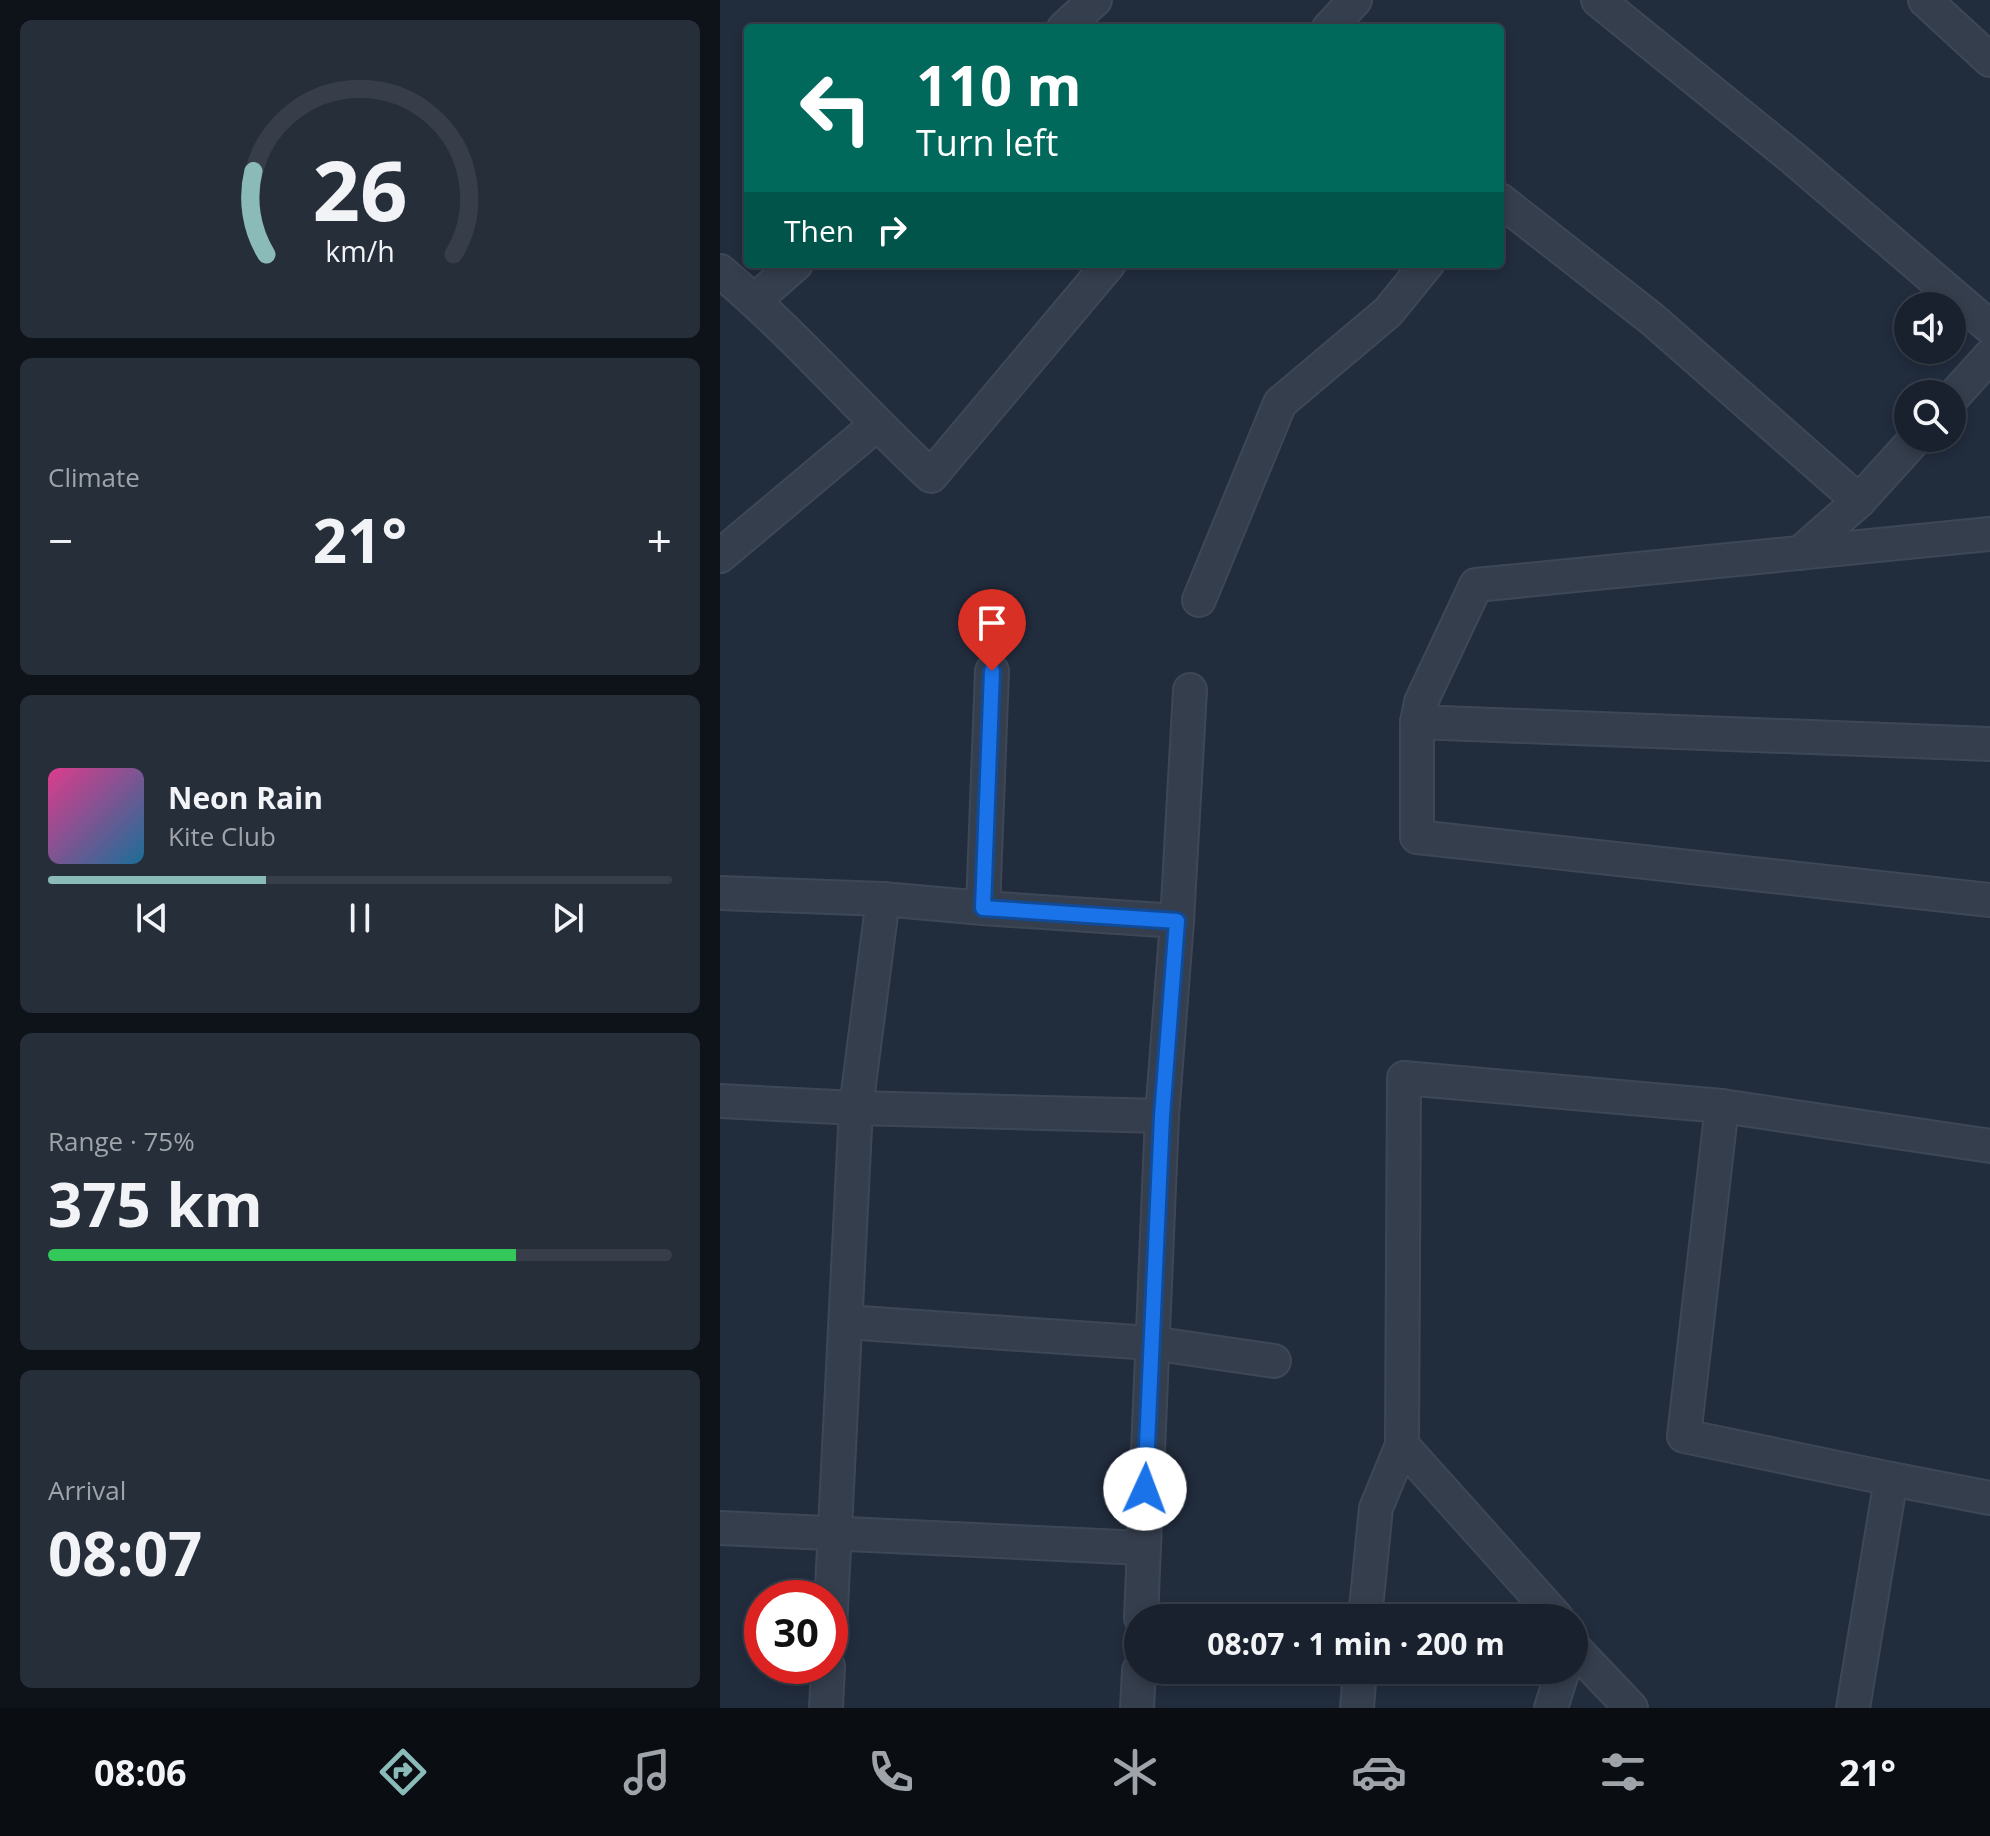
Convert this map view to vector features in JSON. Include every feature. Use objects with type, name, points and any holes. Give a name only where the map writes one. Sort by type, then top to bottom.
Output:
[{"type":"street","points":[[1068,24],[1095,0]]},
{"type":"street","points":[[1333,24],[1355,0]]},
{"type":"street","points":[[1598,0],[1793,158],[1990,327]]},
{"type":"street","points":[[1925,0],[1990,60]]},
{"type":"street","points":[[1504,203],[1652,319],[1859,501]]},
{"type":"street","points":[[755,300],[791,268]]},
{"type":"street","points":[[720,271],[755,300],[876,425],[931,476],[1106,268]]},
{"type":"street","points":[[1199,600],[1280,403],[1388,312],[1424,268]]},
{"type":"street","points":[[1966,383],[1990,356]]},
{"type":"street","points":[[720,556],[876,425]]},
{"type":"street","points":[[1800,553],[1859,501],[1903,452]]},
{"type":"street","points":[[1990,534],[1476,585],[1421,702],[1417,722],[1417,837],[1990,900]]},
{"type":"street","points":[[983,908],[992,671]]},
{"type":"street","points":[[1141,1604],[1162,1116],[1190,690]]},
{"type":"street","points":[[1417,722],[1990,744]]},
{"type":"street","points":[[720,893],[883,899],[1177,921]]},
{"type":"street","points":[[833,1580],[856,1108],[883,899]]},
{"type":"street","points":[[1366,1604],[1376,1508],[1402,1445],[1404,1078],[1722,1106],[1990,1146]]},
{"type":"street","points":[[720,1101],[1162,1116]]},
{"type":"street","points":[[1722,1106],[1684,1436],[1990,1498]]},
{"type":"street","points":[[846,1322],[1151,1343],[1274,1361]]},
{"type":"street","points":[[1402,1445],[1544,1604]]},
{"type":"street","points":[[1853,1708],[1891,1479]]},
{"type":"street","points":[[720,1528],[1143,1548]]},
{"type":"street","points":[[1588,1662],[1631,1708]]},
{"type":"street","points":[[826,1708],[827,1684]]},
{"type":"street","points":[[1137,1708],[1138,1684]]},
{"type":"street","points":[[1357,1708],[1359,1684]]},
{"type":"street","points":[[1551,1708],[1559,1684]]},
{"type":"route","points":[[992,671],[983,908],[1177,921],[1162,1116],[1145,1489]]}]
